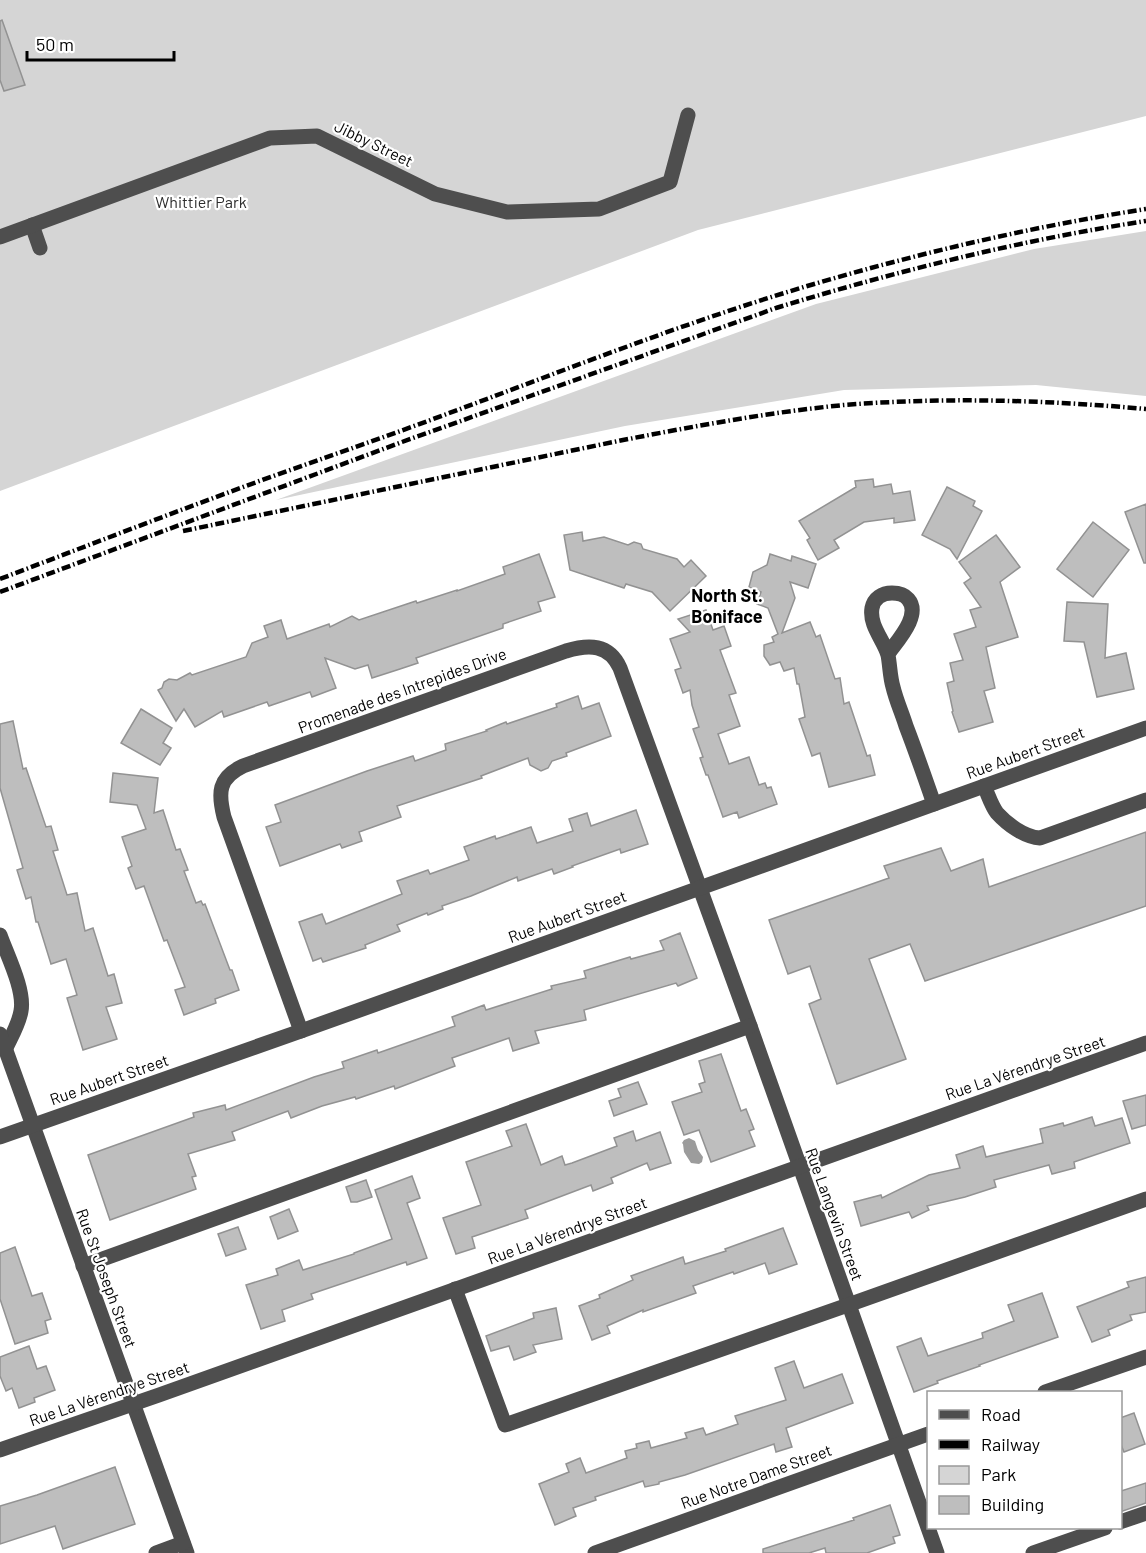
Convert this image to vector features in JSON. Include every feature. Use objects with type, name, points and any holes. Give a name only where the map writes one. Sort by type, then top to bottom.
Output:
[{"type":"street","name":"Jibby Street","points":[[0,237],[270,138],[318,136],[435,194],[507,212],[600,209],[670,182],[688,115]]},
{"type":"street","points":[[32,225],[40,248]]},
{"type":"street","name":"Promenade des Intrepides Drive","points":[[301,1031],[221,805],[220,795],[226,778],[233,771],[254,762],[566,651],[584,647],[602,649],[616,660],[620,668],[699,888]]},
{"type":"street","points":[[888,654],[893,688],[934,804]]},
{"type":"street","name":"Rue Aubert Street","points":[[0,1137],[1146,728]]},
{"type":"street","points":[[984,786],[997,812],[1019,831],[1031,837],[1040,838],[1146,800]]},
{"type":"street","name":"Rue Langevin Street","points":[[699,888],[927,1523]]},
{"type":"street","points":[[0,935],[22,999],[20,1017],[5,1050]]},
{"type":"street","points":[[83,1266],[750,1026]]},
{"type":"street","name":"Rue St Joseph Street","points":[[0,1034],[185,1548]]},
{"type":"street","name":"Rue La Vérendrye Street","points":[[0,1450],[1146,1043]]},
{"type":"street","points":[[455,1289],[505,1425],[1146,1199]]},
{"type":"street","points":[[1048,1391],[1146,1357]]},
{"type":"street","name":"Rue Notre Dame Street","points":[[595,1553],[927,1434]]},
{"type":"street","points":[[1122,1521],[1146,1513]]},
{"type":"street","name":"Rue Langevin Street","points":[[929,1529],[938,1553]]},
{"type":"street","points":[[1033,1553],[1099,1529]]},
{"type":"street","points":[[156,1553],[185,1548]]},
{"type":"green space","name":"Whittier Park","points":[[0,0],[1146,0],[1146,116],[698,230],[0,491]]},
{"type":"green space","points":[[1146,231],[1146,396],[1036,385],[844,390],[625,426],[276,500],[816,304],[1034,249]]},
{"type":"shaded area","points":[[689,1138],[695,1141],[703,1157],[699,1164],[691,1163],[684,1152],[682,1143]]},
{"type":"building","points":[[2,20],[25,85],[4,91],[0,80],[0,21]]},
{"type":"building","points":[[873,479],[874,487],[891,484],[893,494],[910,491],[915,520],[894,523],[894,518],[864,522],[834,540],[839,548],[818,560],[807,540],[810,538],[799,521],[856,487],[855,481]]},
{"type":"building","points":[[947,487],[975,501],[973,506],[982,511],[957,559],[950,549],[922,535]]},
{"type":"building","points":[[1146,504],[1146,563],[1144,563],[1125,512]]},
{"type":"building","points":[[1093,522],[1129,550],[1093,597],[1057,569]]},
{"type":"building","points":[[582,532],[583,541],[604,537],[628,545],[634,542],[641,544],[643,549],[677,559],[684,567],[691,560],[706,576],[670,611],[652,592],[626,584],[624,588],[570,570],[564,535]]},
{"type":"building","points":[[996,535],[1020,567],[1000,582],[1018,637],[986,647],[995,688],[984,691],[993,722],[959,732],[952,712],[947,683],[954,681],[950,663],[963,660],[954,634],[976,627],[970,610],[981,607],[964,583],[971,578],[959,562]]},
{"type":"building","points":[[539,554],[555,597],[538,602],[541,611],[503,624],[503,628],[416,658],[418,663],[372,678],[368,665],[355,669],[325,658],[336,688],[312,697],[310,692],[269,706],[267,702],[224,717],[222,711],[195,727],[184,709],[176,721],[158,690],[169,679],[177,680],[190,673],[192,675],[246,657],[252,643],[268,637],[264,626],[281,620],[287,639],[329,624],[330,627],[352,616],[359,620],[416,601],[417,603],[457,591],[505,574],[503,567]]},
{"type":"building","points":[[770,554],[791,561],[792,556],[816,564],[808,588],[790,582],[795,598],[782,633],[810,622],[816,637],[820,635],[835,679],[840,678],[844,704],[849,702],[867,756],[870,755],[875,775],[829,787],[820,753],[812,756],[799,719],[805,717],[794,668],[784,671],[780,662],[770,665],[764,656],[764,645],[774,642],[772,637],[778,634],[768,608],[757,604],[761,592],[749,587],[753,572],[767,565]]},
{"type":"building","points":[[1067,602],[1108,604],[1105,658],[1126,653],[1134,689],[1097,697],[1084,642],[1064,641]]},
{"type":"building","points":[[706,610],[713,630],[724,626],[731,646],[720,650],[736,693],[729,695],[740,726],[718,734],[729,764],[749,757],[759,785],[765,783],[767,788],[771,787],[777,804],[739,818],[737,812],[723,817],[708,775],[706,775],[700,758],[703,757],[693,729],[699,727],[690,690],[683,693],[675,670],[681,668],[670,639],[690,632],[678,619]]},
{"type":"building","points":[[578,696],[582,709],[599,703],[611,736],[566,753],[567,756],[552,761],[548,768],[541,771],[530,765],[528,758],[481,776],[482,778],[397,806],[401,817],[359,832],[362,841],[342,848],[340,844],[280,866],[266,827],[281,822],[275,805],[413,756],[415,761],[446,750],[445,744],[557,707],[556,704]]},
{"type":"building","points":[[141,709],[172,728],[163,743],[171,748],[160,765],[121,743]]},
{"type":"building","points":[[13,721],[23,769],[26,768],[46,827],[51,826],[58,850],[53,851],[67,895],[77,893],[85,931],[93,928],[108,976],[114,974],[122,1003],[106,1007],[117,1039],[83,1050],[67,998],[77,995],[66,959],[51,964],[38,922],[36,922],[31,897],[26,899],[17,870],[23,868],[0,788],[0,724]]},
{"type":"building","points":[[113,773],[158,778],[154,813],[163,810],[176,850],[180,849],[188,870],[184,871],[196,903],[201,901],[203,905],[205,904],[239,990],[215,999],[216,1003],[184,1015],[175,990],[185,987],[167,940],[164,941],[144,886],[136,889],[128,868],[132,866],[122,837],[146,829],[137,805],[110,802]]},
{"type":"building","points":[[636,810],[648,844],[621,853],[620,849],[554,874],[552,869],[518,881],[517,877],[442,906],[443,909],[428,915],[427,913],[397,925],[400,931],[365,945],[366,948],[323,962],[321,958],[313,961],[299,922],[322,914],[326,924],[402,894],[397,881],[428,870],[430,874],[469,860],[464,847],[495,836],[496,839],[531,827],[537,843],[573,831],[569,819],[587,813],[591,826]]},
{"type":"building","points":[[1146,832],[1146,906],[925,981],[910,944],[869,959],[906,1059],[837,1084],[809,1004],[821,999],[810,966],[788,974],[769,920],[889,878],[884,866],[941,848],[951,871],[983,859],[989,887]]},
{"type":"building","points":[[680,933],[697,978],[678,986],[676,983],[584,1010],[586,1020],[535,1031],[539,1043],[513,1051],[509,1038],[452,1058],[455,1066],[395,1089],[394,1086],[356,1099],[355,1097],[322,1106],[291,1118],[288,1111],[232,1132],[235,1140],[188,1154],[196,1176],[192,1177],[196,1189],[110,1220],[88,1155],[194,1117],[193,1113],[225,1105],[226,1110],[344,1068],[342,1062],[377,1050],[378,1053],[455,1026],[452,1017],[484,1005],[486,1010],[552,989],[551,986],[586,978],[584,971],[630,957],[631,959],[664,950],[660,941]]},
{"type":"building","points":[[721,1054],[741,1111],[746,1109],[754,1129],[749,1131],[755,1146],[711,1162],[699,1130],[684,1135],[672,1102],[702,1092],[699,1084],[705,1082],[699,1061]]},
{"type":"building","points":[[638,1082],[647,1104],[614,1116],[609,1101],[621,1097],[618,1089]]},
{"type":"building","points":[[1146,1095],[1146,1125],[1132,1129],[1123,1101]]},
{"type":"building","points":[[1092,1117],[1095,1126],[1122,1118],[1130,1143],[1074,1162],[1075,1168],[1052,1174],[1049,1165],[994,1180],[996,1187],[927,1206],[929,1210],[912,1218],[909,1212],[861,1226],[854,1202],[881,1195],[882,1198],[929,1175],[960,1168],[956,1155],[983,1146],[986,1157],[1043,1143],[1040,1129],[1063,1123],[1064,1126]]},
{"type":"building","points":[[526,1124],[541,1165],[562,1156],[565,1165],[572,1163],[617,1146],[614,1138],[633,1131],[636,1141],[660,1132],[671,1163],[650,1170],[647,1163],[611,1178],[613,1183],[593,1191],[591,1185],[525,1210],[528,1218],[472,1237],[475,1248],[456,1254],[443,1218],[481,1205],[466,1162],[512,1146],[506,1131]]},
{"type":"building","points":[[412,1176],[420,1198],[407,1203],[427,1258],[407,1265],[406,1262],[311,1294],[313,1299],[282,1310],[285,1321],[261,1329],[246,1285],[278,1275],[276,1269],[299,1260],[303,1270],[392,1239],[375,1190]]},
{"type":"building","points":[[366,1180],[372,1197],[351,1202],[346,1187]]},
{"type":"building","points":[[289,1209],[298,1231],[278,1239],[270,1217]]},
{"type":"building","points":[[238,1227],[246,1249],[226,1256],[218,1234]]},
{"type":"building","points":[[783,1228],[797,1264],[769,1274],[765,1263],[693,1286],[696,1293],[643,1312],[643,1310],[607,1326],[610,1333],[592,1340],[579,1306],[600,1298],[599,1295],[633,1280],[631,1276],[683,1257],[685,1264],[726,1251],[725,1249]]},
{"type":"building","points":[[15,1247],[32,1296],[42,1293],[51,1319],[45,1321],[48,1333],[15,1344],[0,1299],[0,1253]]},
{"type":"building","points":[[1146,1277],[1146,1312],[1130,1315],[1132,1320],[1108,1330],[1110,1335],[1092,1342],[1077,1307],[1129,1287],[1127,1282]]},
{"type":"building","points":[[1042,1293],[1058,1337],[937,1381],[938,1383],[914,1392],[897,1347],[921,1338],[928,1356],[983,1338],[982,1333],[1014,1321],[1008,1305]]},
{"type":"building","points":[[556,1308],[562,1339],[533,1345],[536,1352],[514,1360],[509,1346],[491,1351],[486,1336],[534,1318],[533,1313]]},
{"type":"building","points":[[29,1346],[37,1369],[46,1366],[55,1390],[34,1398],[35,1402],[19,1408],[12,1388],[6,1391],[0,1376],[0,1357]]},
{"type":"building","points":[[794,1361],[804,1388],[842,1374],[853,1403],[786,1428],[792,1447],[776,1452],[774,1444],[659,1482],[659,1484],[645,1487],[643,1481],[595,1497],[596,1500],[573,1508],[576,1516],[555,1525],[539,1484],[569,1472],[566,1464],[580,1458],[586,1473],[627,1458],[625,1451],[637,1448],[636,1444],[649,1441],[651,1448],[687,1438],[685,1433],[703,1428],[706,1435],[738,1424],[735,1416],[786,1400],[775,1368]]},
{"type":"building","points":[[1134,1413],[1145,1444],[1124,1452],[1122,1417]]},
{"type":"building","points":[[115,1467],[135,1524],[63,1549],[55,1526],[0,1544],[0,1506]]},
{"type":"building","points":[[1146,1483],[1146,1503],[1122,1511],[1122,1491]]},
{"type":"building","points":[[890,1505],[900,1535],[893,1537],[895,1543],[867,1553],[826,1553],[825,1548],[809,1553],[763,1553],[763,1549],[854,1520],[853,1518]]},
{"type":"railway","points":[[0,579],[281,473],[631,345],[773,296],[982,240],[1146,209]]},
{"type":"railway","points":[[0,592],[402,442],[776,308],[867,281],[1006,247],[1146,221]]},
{"type":"railway","points":[[183,531],[623,440],[789,411],[844,405],[958,400],[1071,403],[1146,409]]},
{"type":"district","name":"North St. Boniface","points":[[727,605]]}]
